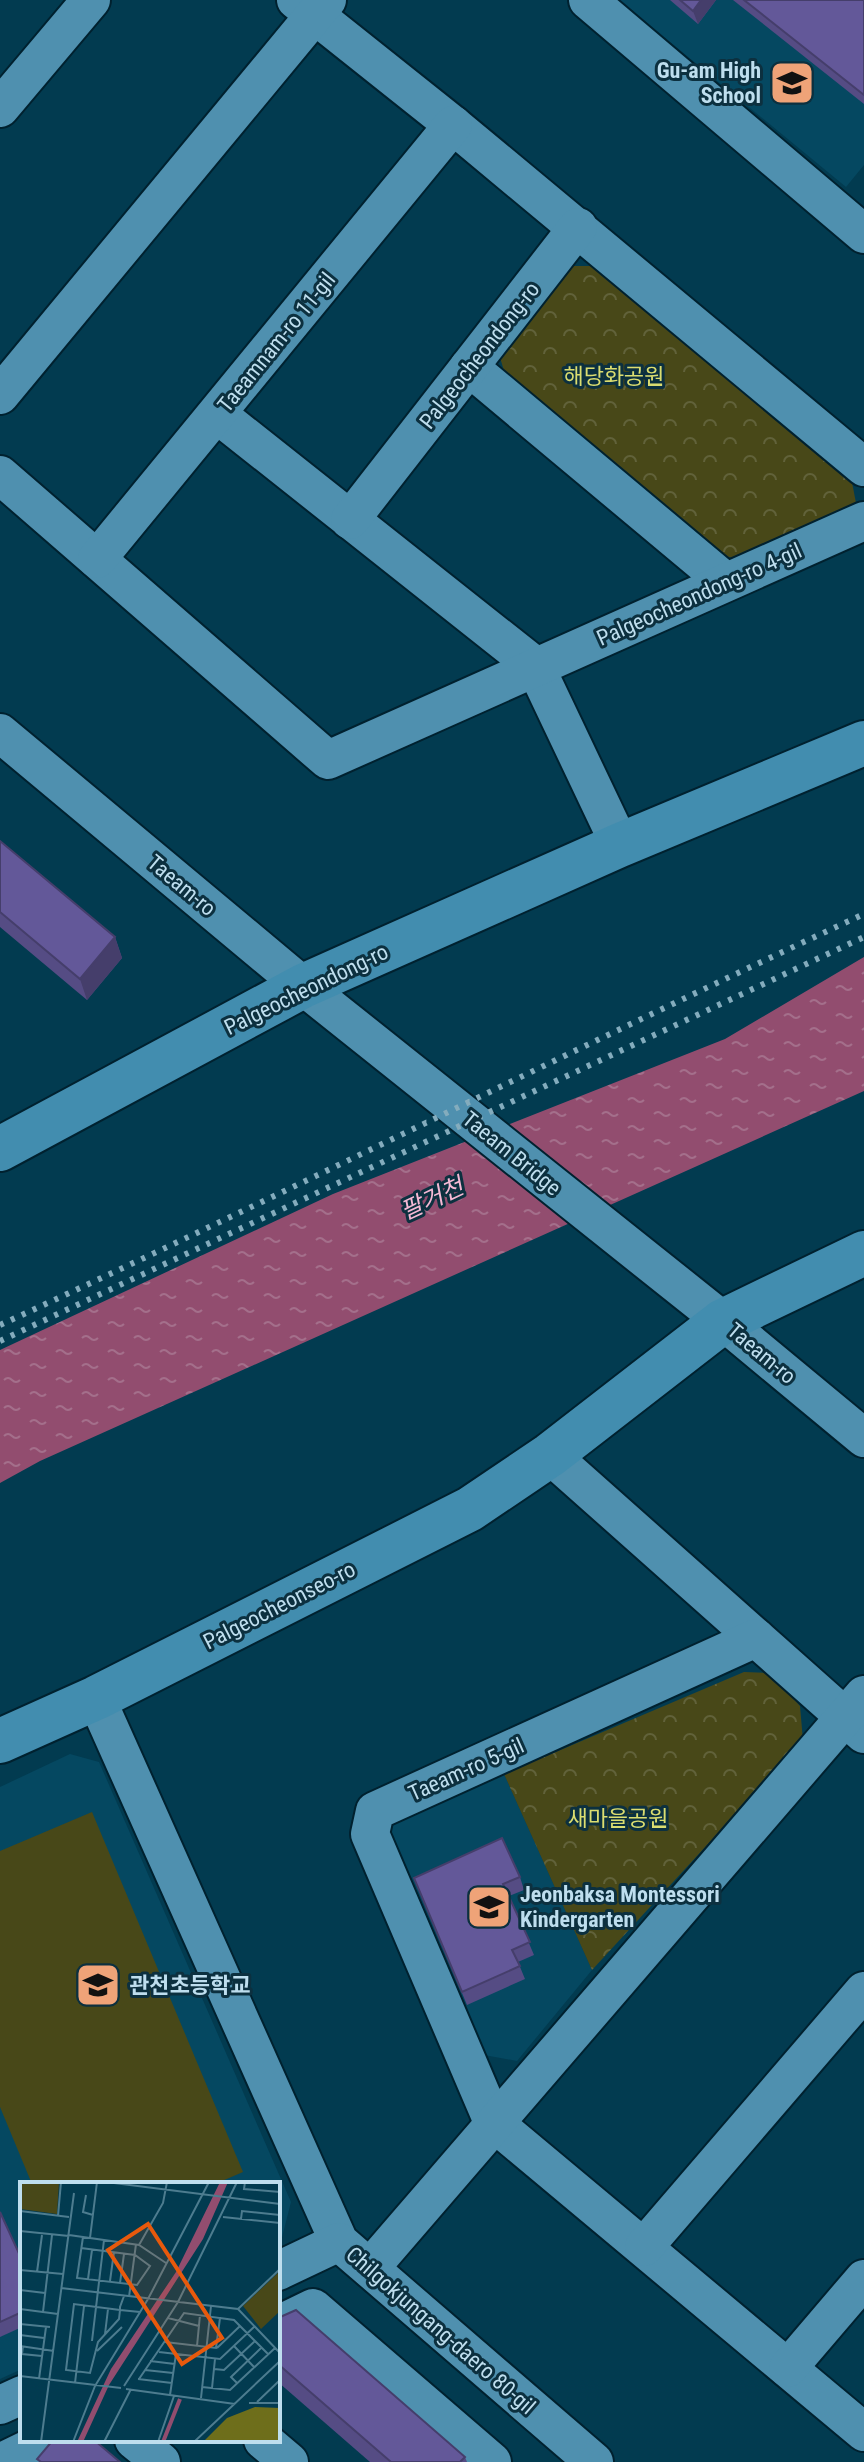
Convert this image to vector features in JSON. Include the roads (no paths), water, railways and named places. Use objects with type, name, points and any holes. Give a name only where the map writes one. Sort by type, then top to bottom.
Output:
[{"type":"main road","name":"Palgeocheondong-ro","points":[[0,1149],[303,986],[620,845],[864,743]]},
{"type":"main road","name":"Palgeocheonseo-ro","points":[[0,1741],[96,1698],[470,1509],[550,1455],[723,1321],[864,1253]]},
{"type":"street","points":[[0,108],[91,0]]},
{"type":"street","points":[[588,0],[859,220]]},
{"type":"street","points":[[0,395],[312,5],[864,467]]},
{"type":"street","name":"Taeamnam-ro 11-gil","points":[[97,559],[453,125]]},
{"type":"street","name":"Palgeocheondong-ro","points":[[350,520],[578,227]]},
{"type":"street","points":[[469,367],[726,582]]},
{"type":"street","points":[[217,414],[535,666],[620,845]]},
{"type":"street","points":[[0,475],[328,760],[535,666]]},
{"type":"street","name":"Palgeocheondong-ro 4-gil","points":[[535,666],[864,521]]},
{"type":"street","name":"Taeam-ro","points":[[0,733],[366,1035]]},
{"type":"street","name":"Taeam Bridge","points":[[366,1035],[658,1271]]},
{"type":"street","name":"Taeam-ro","points":[[658,1271],[864,1438]]},
{"type":"street","points":[[370,2268],[493,2122],[857,1716],[756,1638],[550,1455]]},
{"type":"street","name":"Taeam-ro 5-gil","points":[[756,1638],[375,1811],[370,1834],[493,2122],[864,2432]]},
{"type":"street","name":"Chilgokjungang-daero 80-gil","points":[[96,1698],[339,2242],[594,2462]]},
{"type":"street","points":[[644,2247],[864,1991]]},
{"type":"street","points":[[280,2270],[339,2242]]},
{"type":"street","points":[[788,2368],[864,2279]]},
{"type":"street","points":[[280,2324],[313,2308],[492,2462]]},
{"type":"street","points":[[0,2405],[20,2396]]},
{"type":"street","points":[[2,2462],[43,2442]]},
{"type":"street","points":[[136,2442],[161,2462]]},
{"type":"street","points":[[265,2442],[289,2462]]},
{"type":"water","name":"팔거천","points":[[864,957],[864,1091],[40,1461],[0,1483],[0,1350],[333,1194],[725,1039]]},
{"type":"railway","points":[[0,1325],[864,914]]},
{"type":"railway","points":[[0,1341],[864,937]]},
{"type":"place","name":"Gu-am High School","points":[[792,83]]},
{"type":"place","name":"Jeonbaksa Montessori Kindergarten","points":[[489,1907]]},
{"type":"place","name":"관천초등학교","points":[[98,1985]]},
{"type":"park label","name":"해당화공원","points":[[614,376]]},
{"type":"park label","name":"새마을공원","points":[[618,1818]]}]
